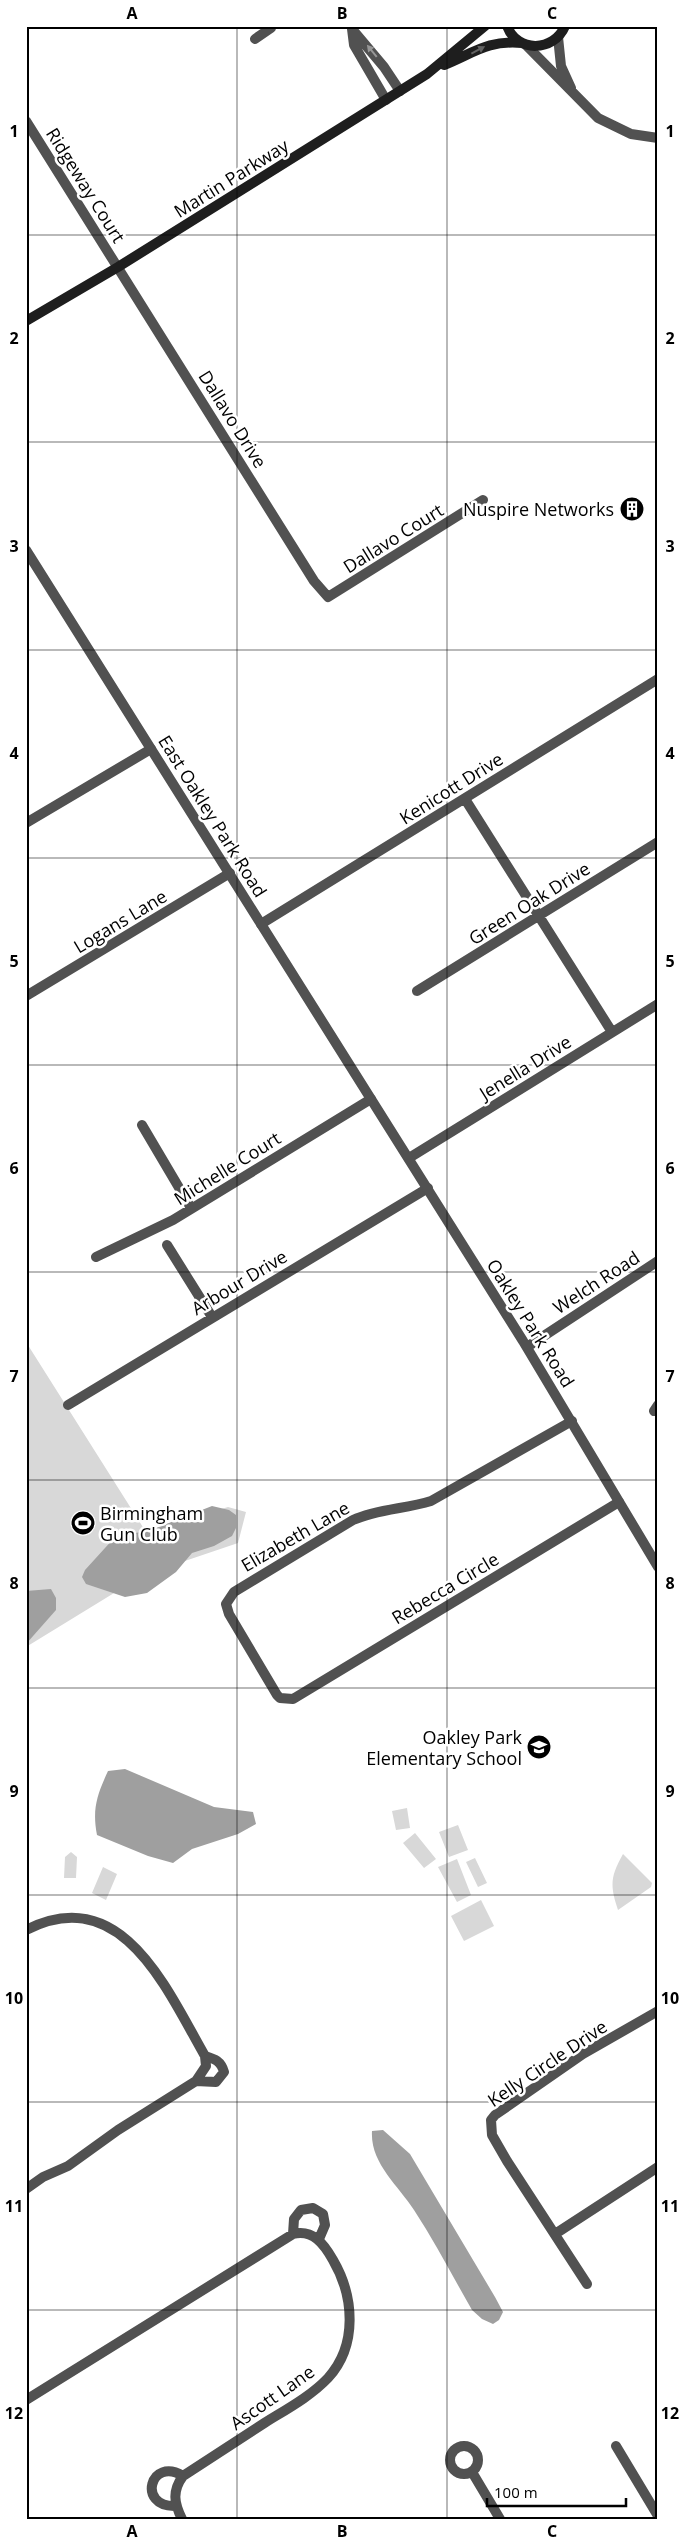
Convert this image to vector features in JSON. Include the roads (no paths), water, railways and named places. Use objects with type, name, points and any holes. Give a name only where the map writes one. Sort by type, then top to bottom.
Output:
[{"type":"main road","name":"Martin Parkway","points":[[436,68],[485,26]]},
{"type":"main road","points":[[507,26],[514,37],[524,44]]},
{"type":"main road","name":"Martin Parkway","points":[[26,322],[118,267],[436,68],[488,44],[500,42],[543,46],[564,30]]},
{"type":"main road","name":"Martin Parkway","points":[[26,326],[41,314]]},
{"type":"street","points":[[255,39],[272,27]]},
{"type":"street","points":[[351,28],[384,66],[400,91]]},
{"type":"street","points":[[351,28],[354,45],[386,100]]},
{"type":"street","points":[[564,30],[561,66],[576,97]]},
{"type":"street","points":[[524,44],[589,111],[609,124],[631,134],[658,138]]},
{"type":"street","name":"Ridgeway Court","points":[[26,121],[118,267]]},
{"type":"street","name":"Dallavo Drive","points":[[118,267],[321,589]]},
{"type":"street","name":"Dallavo Court","points":[[321,589],[328,597],[338,592],[483,500]]},
{"type":"street","name":"East Oakley Park Road","points":[[26,550],[372,1099]]},
{"type":"street","name":"Kenicott Drive","points":[[261,924],[465,800],[658,679]]},
{"type":"street","points":[[26,823],[151,749]]},
{"type":"street","points":[[465,800],[612,1032]]},
{"type":"street","name":"Green Oak Drive","points":[[416,991],[658,842]]},
{"type":"street","name":"Logans Lane","points":[[26,996],[230,873]]},
{"type":"street","name":"Jenella Drive","points":[[409,1158],[658,1004]]},
{"type":"street","name":"Oakley Park Road","points":[[372,1099],[527,1347],[658,1567]]},
{"type":"street","name":"Michelle Court","points":[[96,1257],[136,1240],[372,1099]]},
{"type":"street","points":[[142,1125],[191,1208]]},
{"type":"street","name":"Arbour Drive","points":[[68,1405],[428,1188]]},
{"type":"street","points":[[167,1245],[212,1317]]},
{"type":"street","name":"Welch Road","points":[[527,1347],[658,1261]]},
{"type":"street","name":"Elizabeth Lane","points":[[286,1699],[277,1695],[229,1614],[226,1604],[230,1596],[353,1520],[368,1513],[411,1508],[431,1501],[572,1421]]},
{"type":"street","name":"Rebecca Circle","points":[[286,1699],[298,1696],[619,1502]]},
{"type":"street","points":[[26,1930],[45,1922],[72,1916],[109,1926],[131,1941],[157,1973],[205,2061]]},
{"type":"street","name":"Kelly Circle Drive","points":[[587,2284],[492,2135],[491,2120],[583,2054],[658,2011]]},
{"type":"street","points":[[196,2081],[216,2082],[224,2072],[222,2065],[217,2060],[205,2061]]},
{"type":"street","points":[[26,2189],[43,2177],[68,2166],[118,2130],[196,2081],[205,2061]]},
{"type":"street","points":[[555,2234],[658,2167]]},
{"type":"street","points":[[26,2400],[293,2234],[308,2233],[318,2239],[325,2225],[322,2214],[313,2208],[302,2210],[294,2219],[293,2234]]},
{"type":"street","name":"Ascott Lane","points":[[183,2476],[311,2393],[330,2376],[346,2348],[351,2318],[347,2287],[333,2259],[318,2239]]},
{"type":"street","points":[[616,2446],[658,2516]]},
{"type":"street","points":[[175,2506],[166,2506],[157,2502],[152,2494],[152,2484],[157,2476],[165,2471],[175,2471],[183,2476],[177,2485],[175,2506],[182,2519]]},
{"type":"street","points":[[472,2472],[500,2519]]},
{"type":"place","name":"Nuspire Networks","points":[[632,509]]},
{"type":"place","name":"Birmingham Gun Club","points":[[83,1523]]},
{"type":"place","name":"Oakley Park Elementary School","points":[[539,1747]]}]
